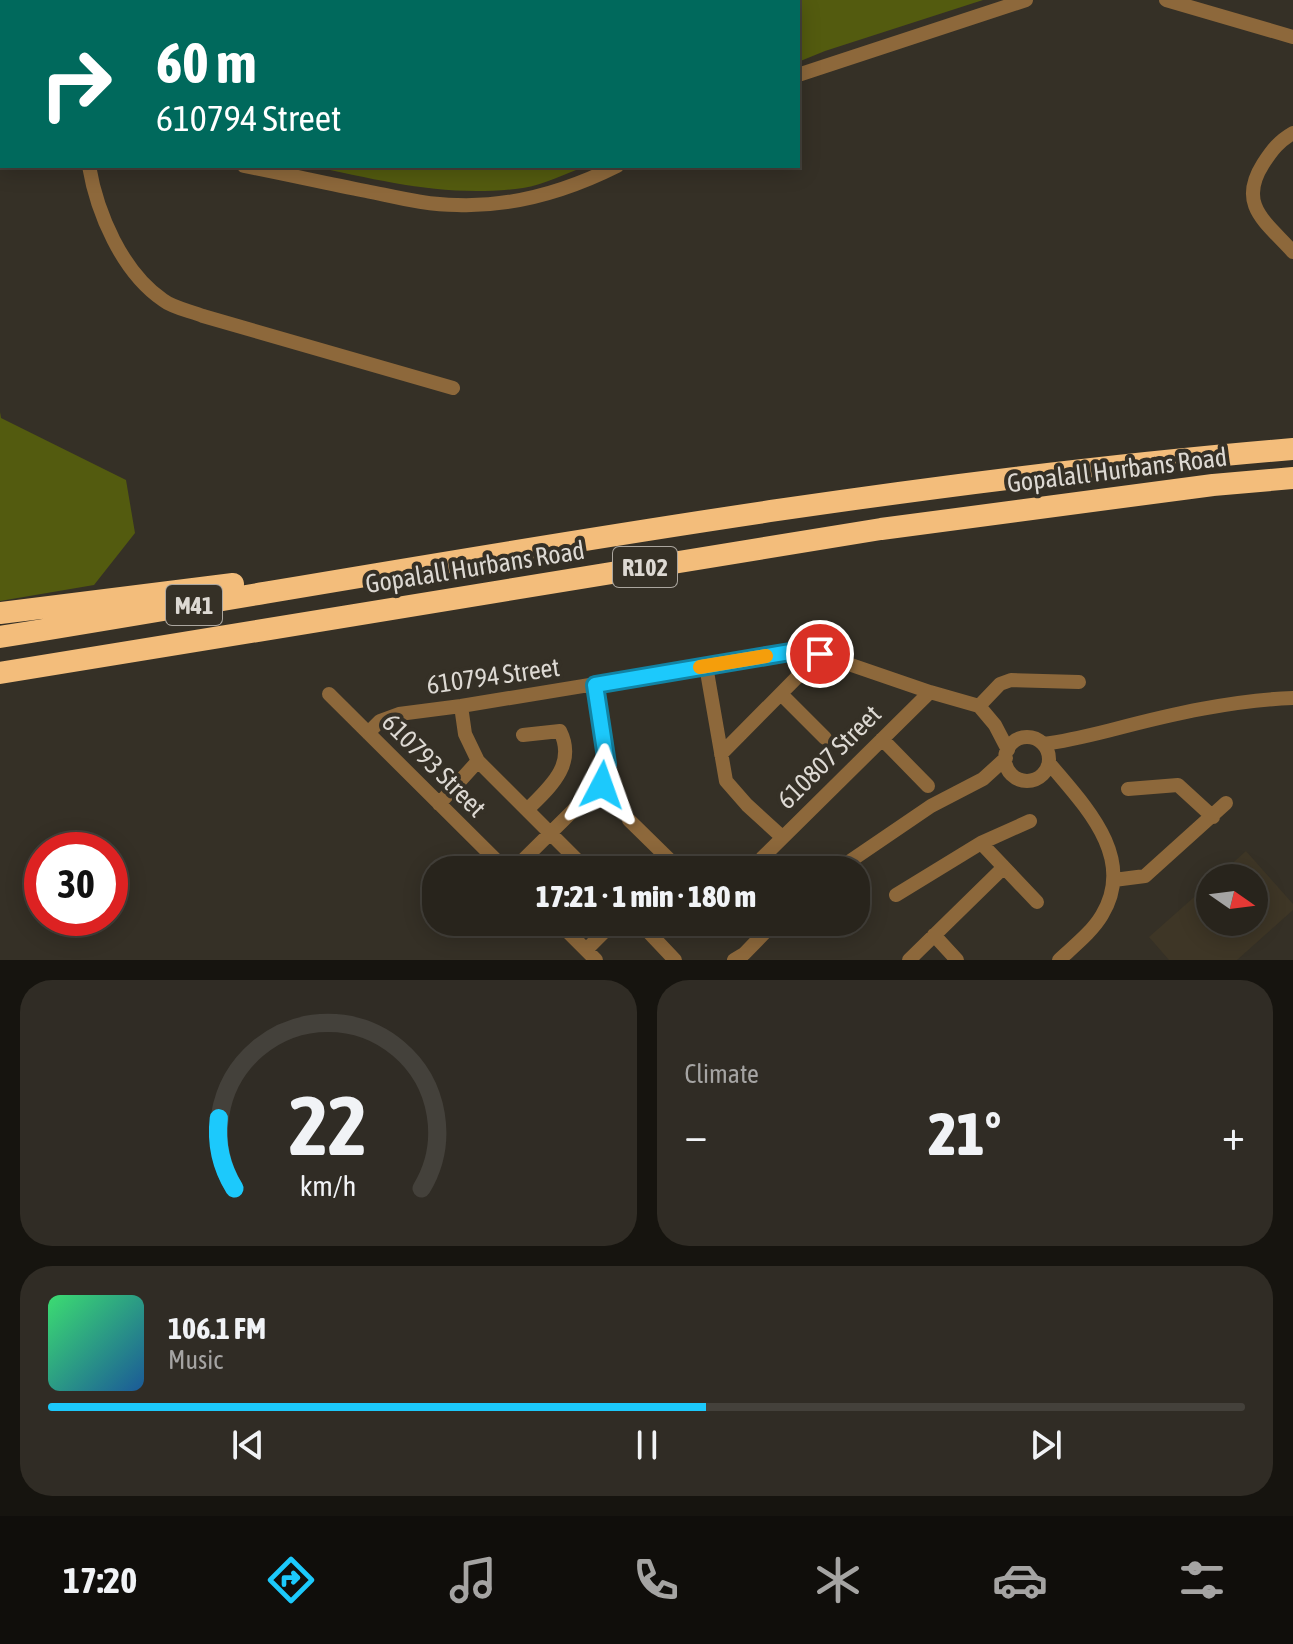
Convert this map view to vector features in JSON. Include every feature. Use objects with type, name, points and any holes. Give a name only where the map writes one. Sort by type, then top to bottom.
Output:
[{"type":"highway","name":"Gopalall Hurbans Road","points":[[0,637],[828,501],[1103,466],[1293,449]]},
{"type":"highway","name":"Gopalall Hurbans Road","points":[[0,673],[881,529],[1213,485],[1293,478]]},
{"type":"highway","points":[[0,613],[353,570],[387,573]]},
{"type":"street","points":[[800,74],[1026,0]]},
{"type":"street","points":[[1166,0],[1293,37]]},
{"type":"street","points":[[1293,133],[1272,150],[1251,186],[1254,206],[1293,252]]},
{"type":"street","points":[[89,168],[97,201],[111,232],[145,284],[165,302],[453,388]]},
{"type":"street","points":[[254,168],[454,206],[537,197],[563,190],[612,168]]},
{"type":"street","name":"610794 Street","points":[[368,733],[380,721],[399,714],[796,651],[820,654],[979,706]]},
{"type":"street","points":[[721,754],[820,654]]},
{"type":"street","points":[[706,666],[726,781],[782,837]]},
{"type":"street","points":[[1014,776],[1008,768],[1007,754],[995,725],[979,706],[1000,684],[1011,680],[1079,682]]},
{"type":"street","points":[[528,856],[605,779],[607,764],[595,685]]},
{"type":"street","name":"610807 Street","points":[[764,856],[930,692]]},
{"type":"street","name":"610793 Street","points":[[329,694],[492,856]]},
{"type":"street","points":[[781,694],[825,738]]},
{"type":"street","points":[[983,779],[1014,776],[1029,781],[1045,760],[1075,740],[1166,718],[1293,698]]},
{"type":"street","points":[[461,706],[465,734],[478,761],[573,856]]},
{"type":"street","points":[[995,725],[1020,738],[1035,739],[1045,760],[1095,819],[1112,859],[1114,880],[1103,914],[1059,960]]},
{"type":"street","points":[[523,735],[560,731],[565,764],[552,784],[527,810]]},
{"type":"street","points":[[856,856],[886,834],[983,779],[1020,738]]},
{"type":"street","points":[[882,739],[928,786]]},
{"type":"street","points":[[439,804],[478,761]]},
{"type":"street","points":[[1128,789],[1178,785],[1213,817]]},
{"type":"street","points":[[1114,880],[1145,876],[1226,803]]},
{"type":"street","points":[[629,820],[663,856]]},
{"type":"street","points":[[896,895],[981,843],[1030,821]]},
{"type":"street","points":[[981,843],[1037,902]]},
{"type":"street","points":[[909,960],[1003,868]]},
{"type":"street","points":[[934,935],[957,960]]},
{"type":"street","points":[[572,936],[591,955],[604,936]]},
{"type":"street","points":[[653,936],[676,959]]},
{"type":"street","points":[[740,958],[761,936]]},
{"type":"shaded area","points":[[1246,851],[1258,864],[1232,864]]},
{"type":"shaded area","points":[[1268,876],[1293,904],[1293,910],[1268,932]]},
{"type":"shaded area","points":[[1196,895],[1196,936],[1264,936],[1237,960],[1169,960],[1149,937]]},
{"type":"green space","points":[[800,0],[983,0],[800,61]]},
{"type":"green space","points":[[321,168],[582,168],[547,182],[495,191],[441,189]]},
{"type":"green space","points":[[0,412],[1,418],[126,480],[135,533],[94,585],[0,601]]},
{"type":"slow traffic","points":[[700,667],[766,656]]},
{"type":"route","points":[[602,785],[607,764],[595,685],[796,651],[820,654]]}]
